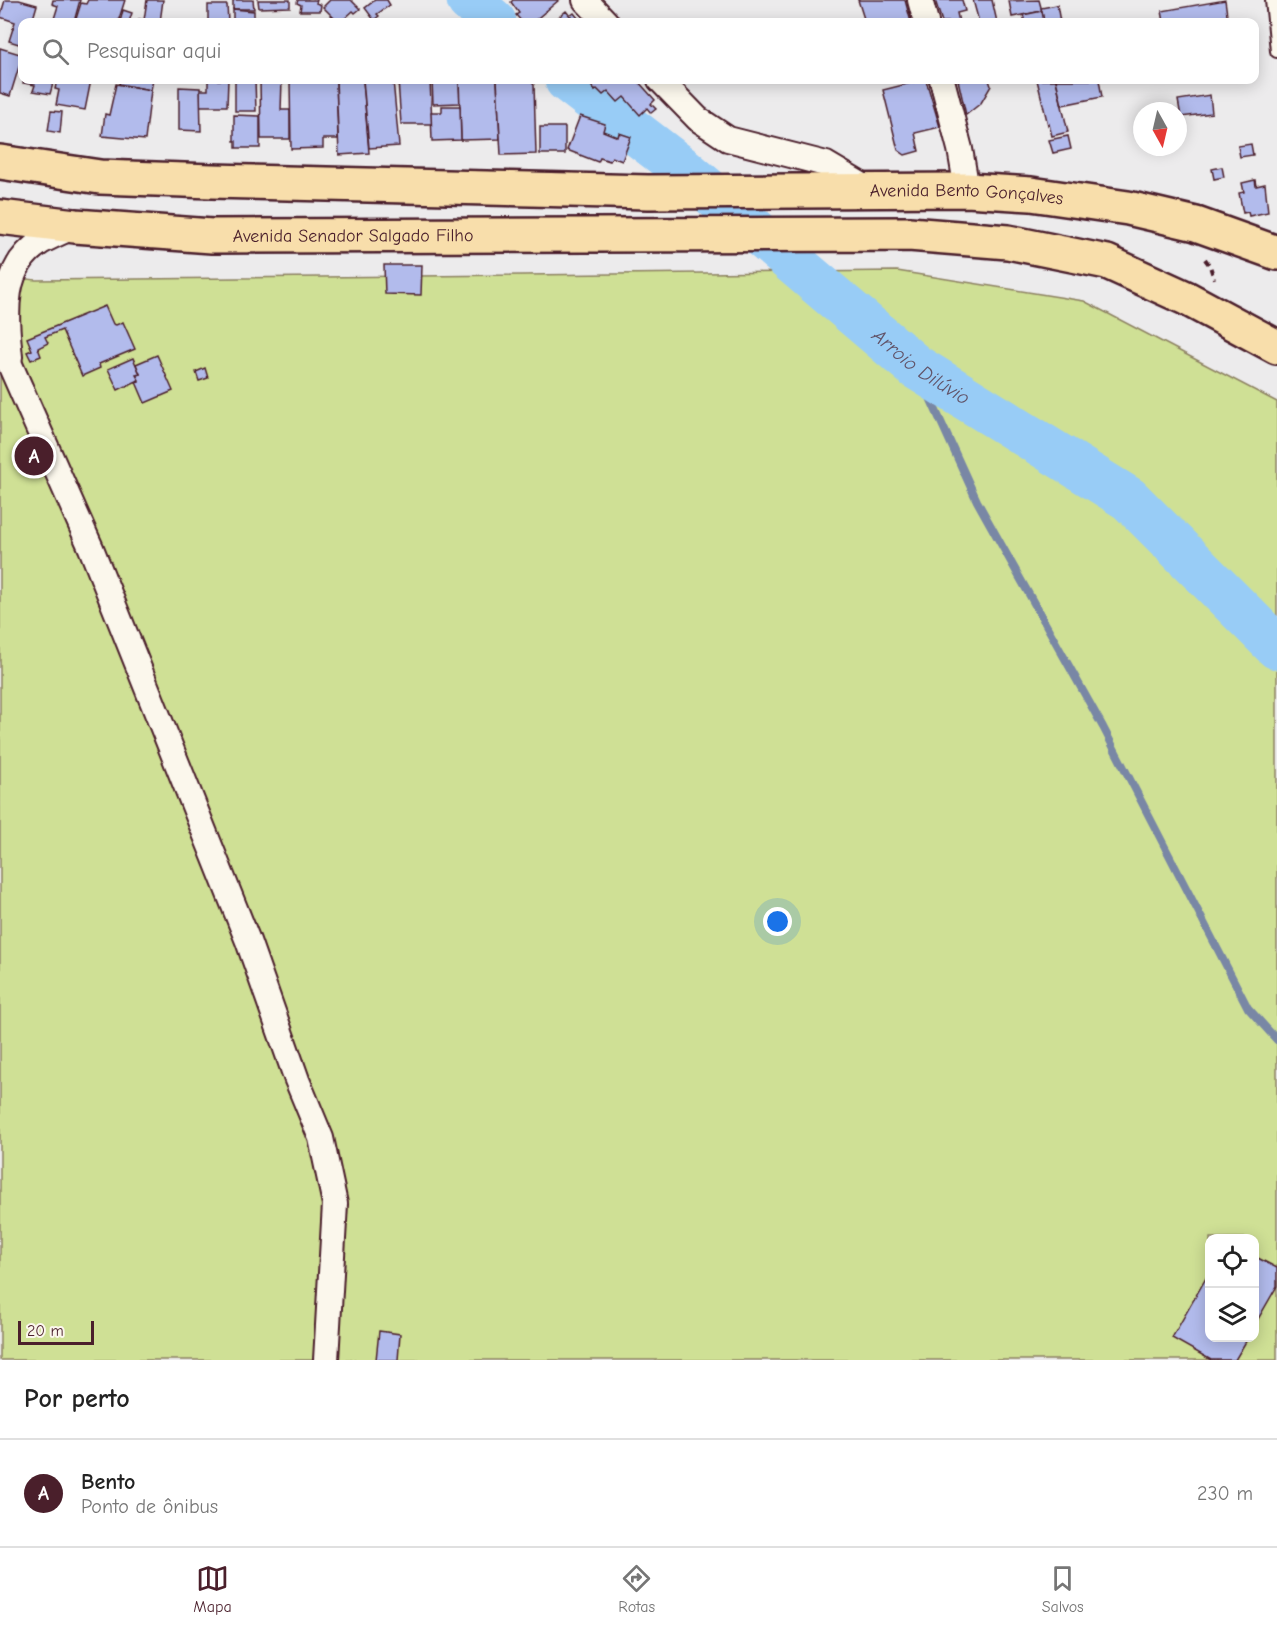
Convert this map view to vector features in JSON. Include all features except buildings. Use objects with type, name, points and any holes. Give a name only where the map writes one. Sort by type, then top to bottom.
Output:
[{"type":"main road","name":"Avenida Bento Gonçalves","points":[[0,162],[100,177],[212,181],[648,192],[967,190],[1031,194],[1117,206],[1196,224],[1277,253]]},
{"type":"main road","name":"Avenida Senador Salgado Filho","points":[[0,217],[75,226],[212,236],[909,234],[1008,242],[1107,262],[1208,310]]},
{"type":"main road","points":[[1208,310],[1277,347]]},
{"type":"street","points":[[585,0],[602,18]]},
{"type":"street","points":[[920,0],[925,18]]},
{"type":"street","points":[[664,84],[698,119],[729,139],[826,164],[872,191]]},
{"type":"street","points":[[943,84],[960,149],[967,190]]},
{"type":"street","points":[[75,226],[40,243],[17,264],[9,282],[5,352],[91,548],[248,941],[297,1080],[321,1138],[335,1204],[326,1360]]},
{"type":"lane","points":[[1272,0],[1277,51]]},
{"type":"path","points":[[1196,224],[1192,239],[1210,266],[1217,292],[1208,310]]},
{"type":"green space","points":[[897,271],[1084,301],[1277,402],[1277,1360],[0,1360],[0,276],[36,280]]},
{"type":"waterway","name":"Arroio Dilúvio","points":[[469,0],[489,18]]},
{"type":"waterway","name":"Arroio Dilúvio","points":[[572,84],[683,169],[916,367],[1129,499],[1277,647]]},
{"type":"waterway","points":[[916,367],[977,501],[1103,727],[1248,1008],[1277,1040]]},
{"type":"place","name":"Bento","points":[[34,456]]}]
